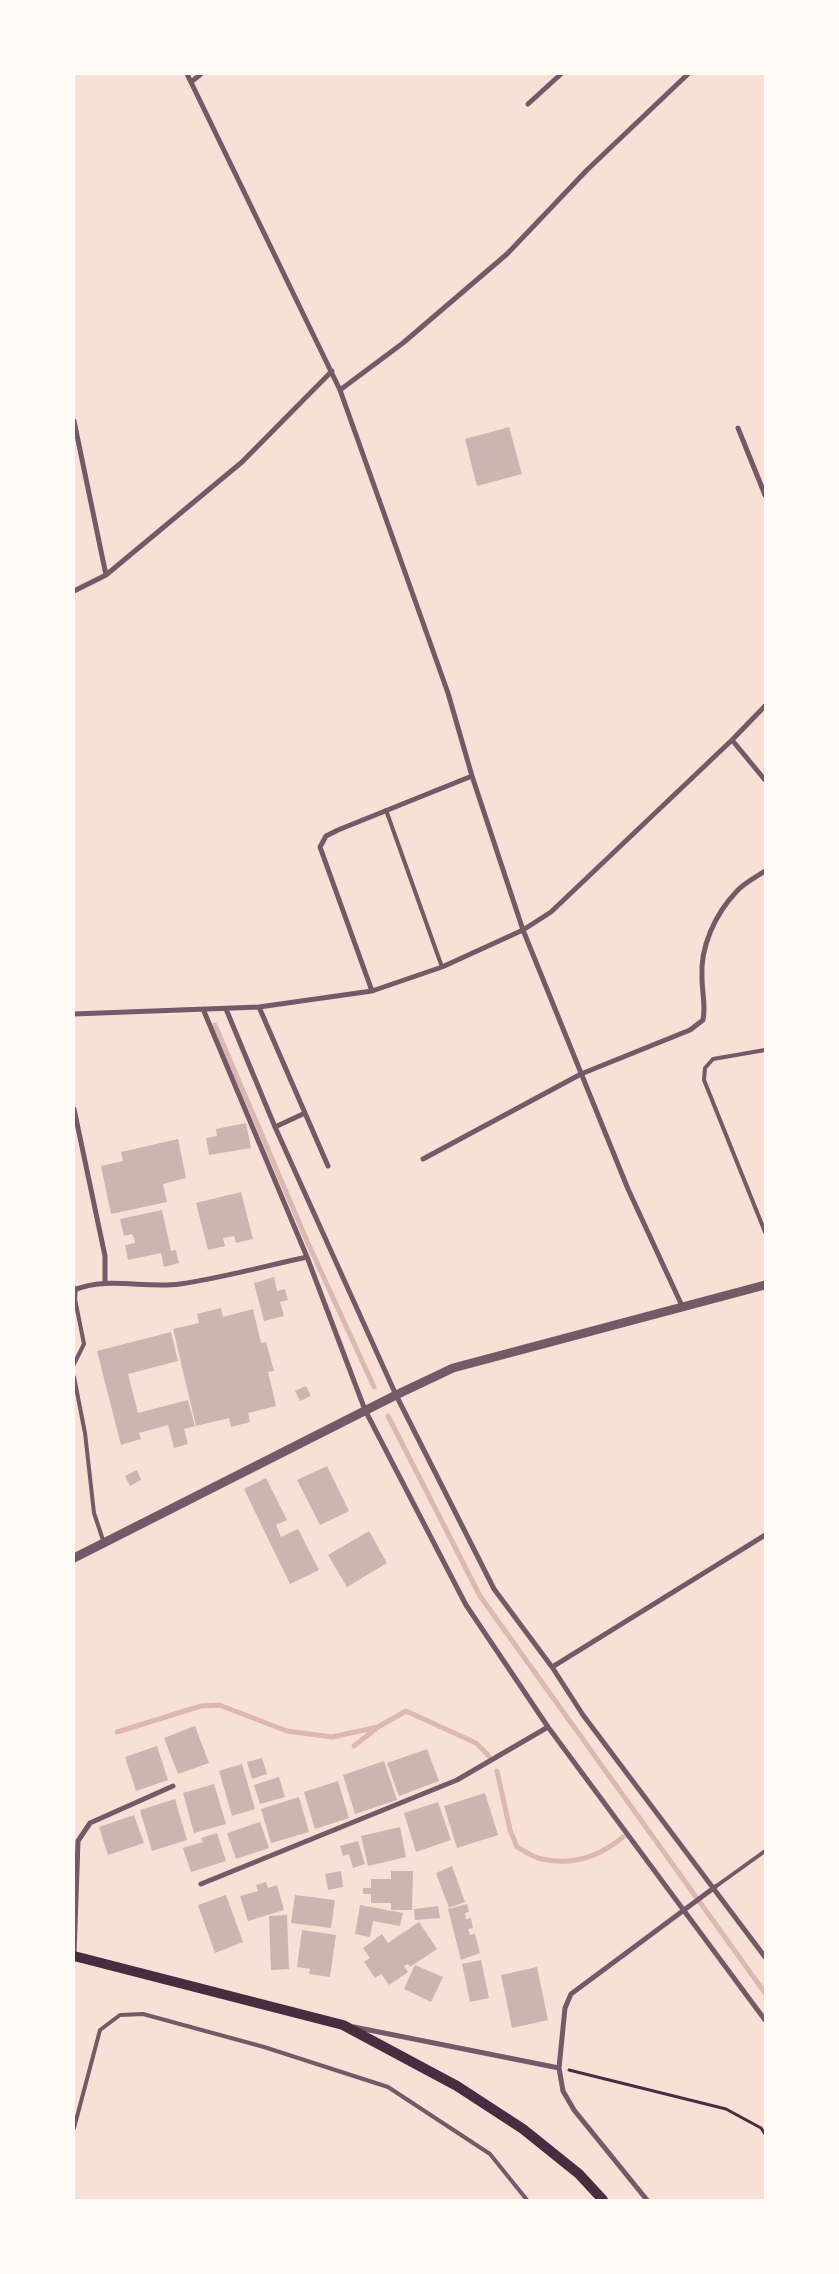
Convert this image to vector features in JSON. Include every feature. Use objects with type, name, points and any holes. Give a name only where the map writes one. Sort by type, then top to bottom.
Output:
[{"type":"main road","points":[[74,1956],[343,2025],[457,2086],[523,2129],[578,2174],[603,2200]]},
{"type":"street","points":[[187,74],[340,390],[448,693],[472,776],[523,930],[628,1189],[683,1308]]},
{"type":"street","points":[[191,82],[201,74]]},
{"type":"street","points":[[528,104],[561,74]]},
{"type":"street","points":[[340,390],[403,342],[507,254],[587,170],[688,74]]},
{"type":"street","points":[[74,591],[106,575],[242,462],[332,371]]},
{"type":"street","points":[[74,421],[106,575]]},
{"type":"street","points":[[738,428],[765,495]]},
{"type":"street","points":[[74,1014],[260,1007],[372,991],[442,966],[523,930],[552,912],[576,891],[765,706]]},
{"type":"street","points":[[732,740],[765,780]]},
{"type":"street","points":[[372,991],[320,847],[326,836],[472,776]]},
{"type":"street","points":[[423,1159],[581,1074],[690,1030],[703,1020],[706,1009],[702,978],[703,949],[725,906],[738,889],[765,871]]},
{"type":"street","points":[[260,1007],[328,1166]]},
{"type":"street","points":[[203,1009],[307,1257],[365,1410],[466,1605],[548,1727],[765,2020]]},
{"type":"street","points":[[226,1009],[275,1127],[396,1394],[494,1589],[552,1666],[583,1715],[715,1887],[765,1957]]},
{"type":"street","points":[[74,1109],[105,1256],[105,1283]]},
{"type":"street","points":[[275,1127],[305,1113]]},
{"type":"street","points":[[75,1289],[105,1283],[135,1286],[179,1284],[307,1257]]},
{"type":"street","points":[[74,1558],[396,1394],[453,1368],[765,1285]]},
{"type":"street","points":[[552,1666],[765,1535]]},
{"type":"street","points":[[201,1884],[457,1780],[548,1727]]},
{"type":"street","points":[[74,1956],[78,1840],[90,1823],[173,1786]]},
{"type":"street","points":[[647,2200],[574,2110],[563,2091],[559,2068],[565,2008],[571,1994],[715,1887]]},
{"type":"street","points":[[343,2025],[559,2068]]},
{"type":"lane","points":[[386,810],[442,966]]},
{"type":"lane","points":[[765,1050],[713,1059],[705,1068],[704,1080],[765,1232]]},
{"type":"lane","points":[[74,1364],[84,1344],[75,1299],[75,1289]]},
{"type":"lane","points":[[74,1377],[85,1433],[94,1512],[104,1543]]},
{"type":"lane","points":[[715,1887],[765,1851]]},
{"type":"lane","points":[[74,2128],[100,2030],[120,2015],[143,2014],[264,2047],[388,2087],[490,2154],[526,2200]]},
{"type":"path","points":[[559,2068],[726,2109],[762,2128],[765,2134]]},
{"type":"building","points":[[509,427],[522,474],[477,486],[465,439]]},
{"type":"building","points":[[246,1123],[251,1148],[209,1155],[206,1138],[217,1136],[216,1129]]},
{"type":"building","points":[[178,1139],[186,1178],[163,1184],[167,1202],[111,1214],[101,1166],[123,1161],[121,1152]]},
{"type":"building","points":[[241,1192],[253,1239],[236,1243],[234,1236],[223,1238],[225,1246],[208,1250],[196,1203]]},
{"type":"building","points":[[162,1210],[171,1251],[176,1250],[179,1263],[164,1267],[161,1253],[128,1260],[125,1245],[135,1243],[132,1234],[124,1236],[120,1219]]},
{"type":"building","points":[[274,1277],[277,1291],[285,1289],[288,1300],[280,1302],[284,1316],[264,1321],[254,1283]]},
{"type":"building","points":[[221,1308],[223,1317],[253,1309],[261,1343],[266,1342],[274,1371],[268,1372],[276,1406],[248,1413],[250,1422],[231,1427],[229,1418],[196,1426],[173,1329],[199,1323],[197,1314]]},
{"type":"building","points":[[171,1332],[178,1361],[128,1374],[138,1413],[188,1400],[195,1426],[184,1429],[188,1444],[174,1448],[168,1425],[139,1433],[141,1439],[121,1445],[97,1351]]},
{"type":"building","points":[[306,1386],[311,1396],[300,1401],[295,1391]]},
{"type":"building","points":[[327,1466],[349,1511],[320,1525],[297,1480]]},
{"type":"building","points":[[137,1470],[141,1480],[130,1486],[125,1476]]},
{"type":"building","points":[[266,1478],[287,1520],[276,1525],[281,1537],[298,1529],[319,1570],[290,1584],[244,1489]]},
{"type":"building","points":[[369,1531],[387,1563],[347,1587],[328,1555]]},
{"type":"building","points":[[195,1726],[209,1763],[178,1774],[164,1738]]},
{"type":"building","points":[[157,1746],[168,1780],[136,1791],[125,1757]]},
{"type":"building","points":[[427,1749],[439,1781],[399,1796],[387,1763]]},
{"type":"building","points":[[262,1758],[267,1774],[252,1779],[247,1762]]},
{"type":"building","points":[[384,1761],[397,1800],[355,1814],[343,1775]]},
{"type":"building","points":[[242,1764],[255,1809],[232,1816],[219,1771]]},
{"type":"building","points":[[279,1777],[285,1797],[260,1804],[254,1785]]},
{"type":"building","points":[[338,1781],[349,1818],[315,1829],[304,1792]]},
{"type":"building","points":[[214,1784],[226,1824],[194,1833],[183,1793]]},
{"type":"building","points":[[485,1793],[498,1835],[457,1848],[444,1806]]},
{"type":"building","points":[[299,1797],[309,1832],[271,1843],[261,1809]]},
{"type":"building","points":[[175,1799],[187,1840],[152,1851],[140,1810]]},
{"type":"building","points":[[438,1802],[451,1840],[416,1852],[404,1813]]},
{"type":"building","points":[[134,1815],[144,1843],[108,1855],[99,1827]]},
{"type":"building","points":[[260,1822],[269,1848],[236,1859],[227,1833]]},
{"type":"building","points":[[400,1827],[406,1857],[368,1866],[361,1836]]},
{"type":"building","points":[[217,1833],[226,1861],[191,1872],[183,1848],[203,1842],[201,1838]]},
{"type":"building","points":[[358,1841],[365,1864],[353,1868],[349,1854],[343,1856],[340,1846]]},
{"type":"building","points":[[452,1866],[465,1902],[449,1908],[436,1873]]},
{"type":"building","points":[[341,1871],[343,1887],[328,1890],[325,1874]]},
{"type":"building","points":[[391,1871],[413,1871],[412,1910],[391,1910],[391,1903],[371,1903],[371,1894],[363,1894],[363,1888],[371,1888],[371,1879],[391,1879]]},
{"type":"building","points":[[266,1882],[268,1888],[277,1885],[284,1910],[248,1921],[240,1896],[258,1891],[256,1885]]},
{"type":"building","points":[[226,1895],[243,1942],[215,1953],[198,1905]]},
{"type":"building","points":[[295,1895],[335,1900],[331,1928],[291,1923]]},
{"type":"building","points":[[467,1904],[469,1912],[465,1913],[466,1919],[471,1918],[473,1928],[468,1929],[470,1935],[475,1934],[480,1953],[461,1960],[448,1909]]},
{"type":"building","points":[[360,1905],[403,1913],[400,1926],[373,1921],[370,1937],[355,1934]]},
{"type":"building","points":[[438,1906],[440,1918],[415,1920],[414,1909]]},
{"type":"building","points":[[287,1915],[289,1969],[271,1970],[269,1916]]},
{"type":"building","points":[[419,1922],[437,1949],[410,1967],[408,1964],[404,1966],[408,1972],[389,1985],[381,1974],[375,1978],[364,1962],[370,1958],[363,1948],[382,1934],[388,1943]]},
{"type":"building","points":[[302,1930],[336,1935],[330,1977],[309,1974],[310,1969],[297,1967]]},
{"type":"building","points":[[481,1960],[489,1998],[470,2002],[462,1964]]},
{"type":"building","points":[[415,1965],[443,1977],[431,2002],[404,1989]]},
{"type":"building","points":[[537,1967],[548,2020],[512,2028],[501,1975]]},
{"type":"waterway","points":[[215,1025],[307,1241],[374,1387]]},
{"type":"waterway","points":[[388,1416],[480,1596],[765,1993]]},
{"type":"waterway","points":[[117,1732],[201,1706],[219,1705],[287,1731],[332,1737],[378,1727]]},
{"type":"waterway","points":[[354,1746],[378,1727],[406,1711],[476,1743],[489,1756]]},
{"type":"waterway","points":[[497,1771],[510,1830],[517,1847],[533,1856],[553,1861],[585,1858],[605,1850],[623,1837]]}]
